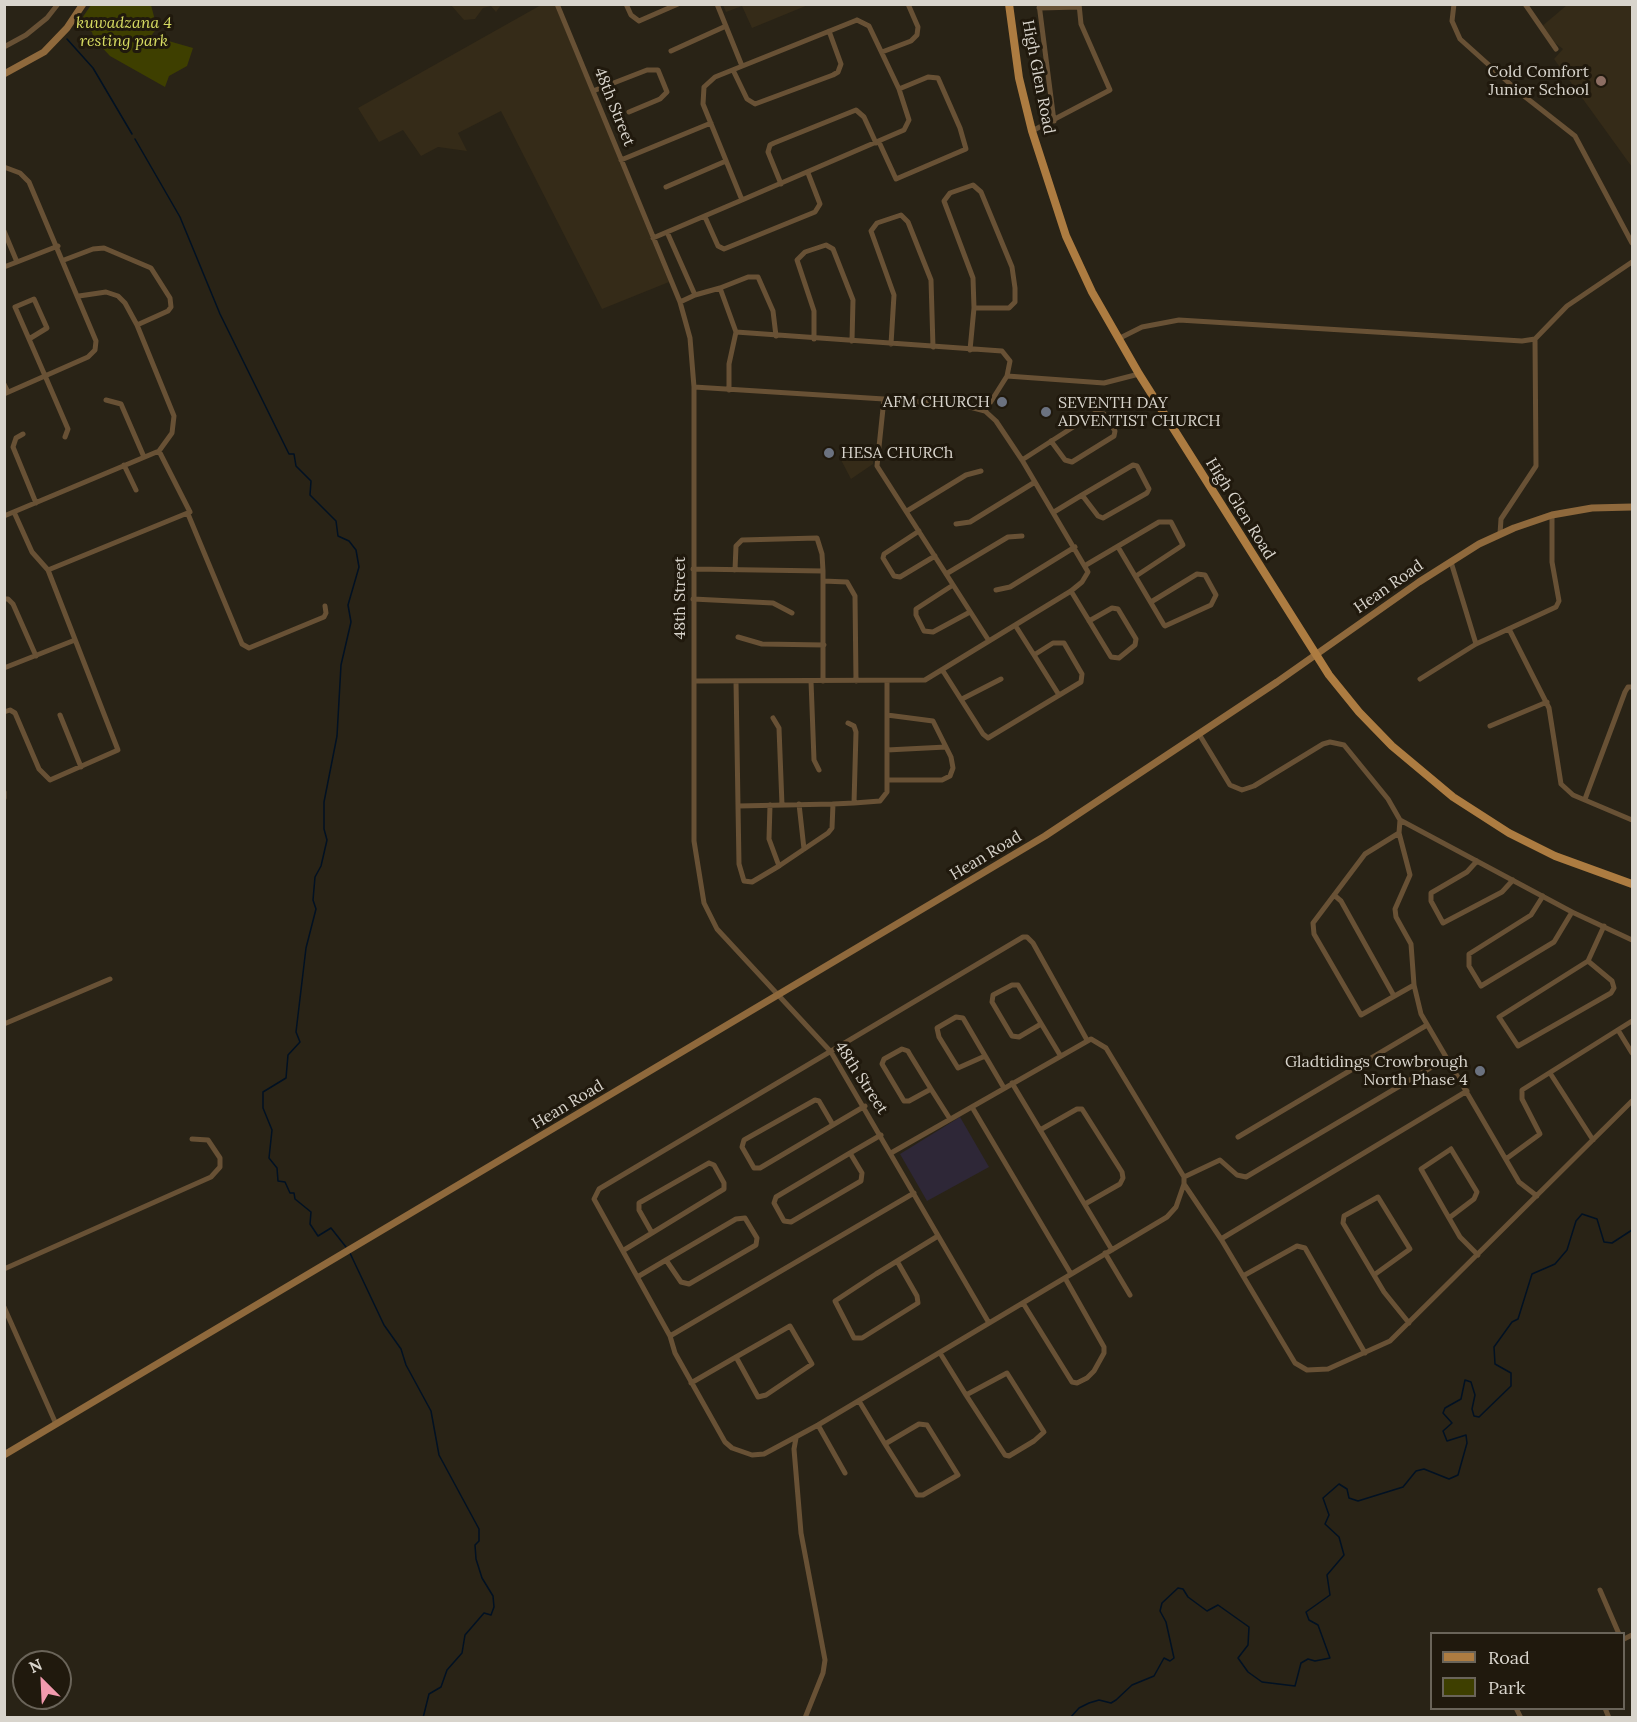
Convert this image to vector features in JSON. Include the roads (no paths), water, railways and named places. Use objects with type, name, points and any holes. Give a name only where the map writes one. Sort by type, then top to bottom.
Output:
[{"type":"main road","name":"High Glen Road","points":[[1009,4],[1019,78],[1032,131],[1066,236],[1092,292],[1139,374],[1315,655],[1359,712],[1407,760],[1452,797],[1534,846],[1632,884]]},
{"type":"street","points":[[4,47],[26,35],[47,18],[58,4]]},
{"type":"street","points":[[4,74],[44,52],[67,28],[83,4]]},
{"type":"street","name":"48th Street","points":[[557,4],[680,302],[690,338],[694,387],[694,841],[704,903],[717,929],[831,1052],[865,1106],[989,1323]]},
{"type":"street","points":[[626,4],[631,15],[639,21],[678,4]]},
{"type":"street","points":[[717,4],[742,66]]},
{"type":"street","points":[[882,52],[917,35],[918,27],[908,4]]},
{"type":"street","points":[[1454,4],[1452,21],[1460,39],[1469,49],[1575,136],[1632,243]]},
{"type":"street","points":[[1525,4],[1556,49]]},
{"type":"street","points":[[1032,131],[1054,121],[1110,90],[1081,24],[1079,6],[1039,6],[1054,121]]},
{"type":"street","points":[[653,238],[900,134],[907,125],[907,114],[899,89],[869,26],[864,22],[850,22],[715,77],[704,87],[703,104],[742,200]]},
{"type":"street","points":[[671,51],[726,26]]},
{"type":"street","points":[[733,70],[747,99],[755,104],[833,75],[838,72],[841,64],[829,31]]},
{"type":"street","points":[[593,91],[647,70],[658,70],[667,92],[660,99],[629,112]]},
{"type":"street","points":[[781,184],[768,152],[770,145],[856,110],[864,117],[896,179],[966,148],[960,128],[938,78],[928,77],[899,89]]},
{"type":"street","points":[[621,160],[711,123]]},
{"type":"street","points":[[666,187],[726,161]]},
{"type":"street","points":[[4,167],[20,173],[29,182],[95,336],[94,350],[88,357],[46,378],[6,393],[4,384]]},
{"type":"street","points":[[705,217],[718,246],[724,249],[815,212],[820,204],[807,173]]},
{"type":"street","points":[[970,350],[974,308],[973,278],[944,201],[950,194],[973,185],[981,192],[1007,256],[1015,288],[1015,302],[1010,308],[974,308]]},
{"type":"street","points":[[891,344],[894,295],[871,231],[877,223],[901,215],[908,222],[931,280],[933,347]]},
{"type":"street","points":[[4,231],[17,262]]},
{"type":"street","points":[[667,232],[695,295]]},
{"type":"street","points":[[814,339],[814,312],[797,260],[805,252],[826,245],[833,249],[854,300],[852,341]]},
{"type":"street","points":[[4,267],[58,246]]},
{"type":"street","points":[[64,261],[93,249],[104,248],[152,268],[170,298],[171,307],[137,325]]},
{"type":"street","points":[[1118,339],[1142,327],[1179,320],[1511,340],[1535,339],[1567,306],[1632,262]]},
{"type":"street","points":[[680,302],[748,277],[758,278],[773,311],[776,336]]},
{"type":"street","points":[[720,288],[736,332],[729,364],[729,390]]},
{"type":"street","points":[[4,516],[159,451],[172,433],[174,416],[137,325],[125,303],[118,296],[96,292],[79,296]]},
{"type":"street","points":[[29,339],[47,328],[34,299],[15,307],[68,429],[65,437]]},
{"type":"street","points":[[736,332],[1005,353],[1010,361],[1007,376],[985,411]]},
{"type":"street","points":[[1500,534],[1501,519],[1536,466],[1535,339]]},
{"type":"street","points":[[1007,376],[1104,383],[1139,374]]},
{"type":"street","points":[[694,387],[884,399],[966,406],[985,411],[996,421],[1022,460],[1086,565],[1086,577],[1071,591],[925,680],[887,682],[695,681]]},
{"type":"street","points":[[884,399],[877,466],[989,641]]},
{"type":"street","points":[[106,400],[121,404],[144,457]]},
{"type":"street","points":[[1022,460],[1051,441],[1098,413],[1104,414],[1115,431],[1114,436],[1072,462],[1065,460],[1051,441]]},
{"type":"street","points":[[23,434],[16,438],[13,447],[36,503]]},
{"type":"street","points":[[159,451],[190,511],[188,514],[242,644],[249,648],[324,617],[325,606]]},
{"type":"street","points":[[124,465],[136,490]]},
{"type":"street","points":[[1054,512],[1133,465],[1137,466],[1149,489],[1147,493],[1103,518],[1098,516],[1083,495]]},
{"type":"street","points":[[907,511],[966,475],[981,471]]},
{"type":"street","points":[[956,524],[970,522],[1035,482]]},
{"type":"street","name":"Hean Road","points":[[4,1455],[1046,836],[1450,562],[1500,534],[1552,515],[1592,508],[1632,507]]},
{"type":"street","points":[[4,712],[10,710],[15,713],[46,778],[50,780],[118,750],[48,570],[32,552],[14,512]]},
{"type":"street","points":[[48,570],[188,514]]},
{"type":"street","points":[[1420,679],[1476,644],[1556,607],[1559,601],[1552,562],[1552,515]]},
{"type":"street","points":[[1086,565],[1159,522],[1172,522],[1183,545],[1136,576]]},
{"type":"street","points":[[920,531],[884,554],[883,558],[894,576],[900,577],[935,556]]},
{"type":"street","points":[[946,574],[1008,537],[1022,536]]},
{"type":"street","points":[[735,570],[736,546],[742,540],[817,538],[822,554],[823,571],[823,681]]},
{"type":"street","points":[[996,590],[1010,586],[1075,547]]},
{"type":"street","points":[[1118,547],[1151,602],[1167,626],[1211,605],[1216,596],[1205,575],[1197,574],[1151,602]]},
{"type":"street","points":[[1450,562],[1476,644]]},
{"type":"street","points":[[693,569],[823,571]]},
{"type":"street","points":[[823,581],[847,582],[855,596],[856,681]]},
{"type":"street","points":[[953,585],[916,609],[916,615],[924,632],[933,632],[970,612]]},
{"type":"street","points":[[1071,591],[1089,621],[1111,657],[1119,658],[1135,645],[1136,639],[1118,609],[1112,608],[1089,621]]},
{"type":"street","points":[[4,599],[8,599],[13,604],[36,656]]},
{"type":"street","points":[[693,599],[773,603],[792,613]]},
{"type":"street","points":[[1015,625],[1059,695]]},
{"type":"street","points":[[1509,629],[1547,702],[1561,784],[1573,795],[1632,820]]},
{"type":"street","points":[[738,637],[762,644],[824,645]]},
{"type":"street","points":[[4,668],[75,640]]},
{"type":"street","points":[[943,671],[983,734],[991,738],[1083,679],[1066,645],[1061,642],[1053,643],[1034,655]]},
{"type":"street","points":[[962,699],[1001,679]]},
{"type":"street","points":[[736,681],[739,864],[744,881],[752,882],[831,831],[833,804]]},
{"type":"street","points":[[811,681],[814,760],[819,770]]},
{"type":"street","points":[[738,806],[880,801],[887,792],[888,780],[887,682]]},
{"type":"street","points":[[1585,799],[1625,692],[1628,687],[1632,687]]},
{"type":"street","points":[[1490,726],[1547,702]]},
{"type":"street","points":[[60,715],[81,767]]},
{"type":"street","points":[[887,715],[930,719],[946,747],[953,768],[946,778],[888,780]]},
{"type":"street","points":[[773,718],[779,728],[782,805]]},
{"type":"street","points":[[848,723],[854,726],[856,732],[854,803]]},
{"type":"street","points":[[1199,734],[1230,785],[1242,790],[1254,786],[1323,744],[1330,742],[1344,745],[1388,799],[1400,820],[1572,912],[1632,940]]},
{"type":"street","points":[[887,750],[946,747]]},
{"type":"street","points":[[4,792],[4,798]]},
{"type":"street","points":[[800,804],[804,849]]},
{"type":"street","points":[[770,805],[769,839],[779,866]]},
{"type":"street","points":[[1400,820],[1399,833],[1410,868],[1395,909],[1396,916],[1411,944],[1414,985],[1421,1014],[1519,1182],[1537,1196]]},
{"type":"street","points":[[1399,833],[1365,854],[1313,922],[1314,934],[1361,1015],[1414,985]]},
{"type":"street","points":[[1477,861],[1467,872],[1431,893],[1431,901],[1443,923],[1502,892],[1512,880]]},
{"type":"street","points":[[1334,895],[1341,901],[1394,996]]},
{"type":"street","points":[[1543,896],[1531,915],[1469,954],[1468,966],[1481,986],[1490,983],[1554,942],[1572,912]]},
{"type":"street","points":[[1588,961],[1612,981],[1614,988],[1611,993],[1518,1046],[1499,1017],[1588,961],[1604,926]]},
{"type":"street","points":[[891,1153],[1060,1054],[1087,1040],[1098,1041],[1106,1048],[1184,1177],[1184,1184],[1176,1207],[1167,1217],[796,1438],[758,1455],[742,1453],[732,1448],[725,1442],[691,1383],[639,1276],[594,1199],[599,1189],[1023,937],[1033,943],[1087,1040]]},
{"type":"street","points":[[4,1024],[110,979]]},
{"type":"street","points":[[1041,1024],[1019,1037],[1012,1036],[992,1002],[993,995],[1012,985],[1017,985],[1060,1054]]},
{"type":"street","points":[[985,1056],[958,1068],[939,1036],[937,1028],[960,1017],[985,1056],[1004,1088]]},
{"type":"street","points":[[1506,1159],[1539,1137],[1540,1131],[1521,1093],[1550,1072],[1632,1021]]},
{"type":"street","points":[[1238,1137],[1427,1025]]},
{"type":"street","points":[[1618,1030],[1632,1053]]},
{"type":"street","points":[[931,1089],[909,1101],[904,1101],[882,1064],[884,1059],[902,1049],[908,1051],[950,1119]]},
{"type":"street","points":[[1184,1177],[1220,1160],[1237,1175],[1246,1178],[1447,1058]]},
{"type":"street","points":[[1550,1072],[1593,1140]]},
{"type":"street","points":[[1012,1083],[1112,1250]]},
{"type":"street","points":[[1221,1239],[1467,1091]]},
{"type":"street","points":[[833,1125],[819,1101],[815,1100],[744,1140],[742,1147],[754,1168],[760,1168],[833,1125],[865,1106]]},
{"type":"street","points":[[1184,1184],[1191,1190],[1291,1358],[1300,1367],[1316,1371],[1328,1369],[1390,1341],[1632,1101]]},
{"type":"street","points":[[972,1107],[1071,1274]]},
{"type":"street","points":[[1040,1130],[1082,1109],[1122,1172],[1123,1178],[1120,1184],[1085,1204]]},
{"type":"street","points":[[850,1153],[862,1173],[861,1181],[791,1222],[784,1221],[774,1203],[776,1197],[850,1153],[881,1135]]},
{"type":"street","points":[[4,1269],[211,1178],[220,1167],[220,1158],[208,1140],[192,1139]]},
{"type":"street","points":[[1449,1218],[1474,1199],[1478,1192],[1451,1149],[1421,1169],[1449,1218],[1460,1237],[1478,1255]]},
{"type":"street","points":[[624,1250],[652,1233],[724,1189],[724,1184],[714,1165],[707,1163],[639,1203],[639,1210],[652,1233]]},
{"type":"street","points":[[670,1336],[914,1193]]},
{"type":"street","points":[[1374,1275],[1410,1249],[1378,1197],[1342,1219],[1374,1275],[1408,1323]]},
{"type":"street","points":[[639,1276],[666,1260],[742,1217],[757,1238],[756,1245],[689,1284],[681,1282],[666,1260]]},
{"type":"street","points":[[897,1262],[918,1298],[918,1303],[862,1338],[854,1338],[835,1301],[938,1236]]},
{"type":"street","points":[[1243,1276],[1297,1246],[1305,1248],[1365,1353]]},
{"type":"street","points":[[1106,1253],[1130,1295]]},
{"type":"street","points":[[1023,1303],[1070,1380],[1077,1383],[1086,1378],[1094,1371],[1104,1353],[1104,1347],[1065,1278]]},
{"type":"street","points":[[4,1307],[56,1424]]},
{"type":"street","points":[[4,1328],[11,1325]]},
{"type":"street","points":[[691,1383],[736,1357],[790,1326],[812,1364],[775,1389],[758,1397],[736,1357]]},
{"type":"street","points":[[940,1353],[966,1395],[1005,1455],[1008,1456],[1034,1441],[1044,1432],[1007,1373],[966,1395]]},
{"type":"street","points":[[859,1401],[917,1495],[923,1495],[958,1475],[927,1425],[920,1424],[885,1443]]},
{"type":"street","points":[[818,1425],[845,1473]]},
{"type":"street","points":[[796,1438],[794,1449],[801,1533],[825,1660],[823,1673],[805,1718]]},
{"type":"street","points":[[1600,1590],[1617,1632]]},
{"type":"waterway","points":[[67,39],[93,68],[132,134]]},
{"type":"waterway","points":[[135,139],[180,217],[220,314],[289,454],[294,454],[296,466],[311,481],[310,495],[336,521],[338,536],[349,541],[356,550],[359,567],[348,605],[351,622],[341,665],[337,736],[324,802],[324,829],[327,840],[321,866],[315,877],[313,900],[316,909],[306,948],[296,1032],[300,1042],[288,1055],[286,1078],[263,1092],[263,1108],[272,1130],[269,1158],[277,1168],[278,1181],[285,1182],[290,1193],[294,1193],[295,1199],[311,1212],[310,1224],[318,1236],[331,1228],[346,1247]]},
{"type":"waterway","points":[[1070,1718],[1079,1708],[1089,1703],[1099,1700],[1111,1703],[1132,1685],[1154,1676],[1164,1658],[1170,1661],[1174,1658],[1166,1622],[1160,1611],[1162,1603],[1178,1588],[1183,1589],[1188,1597],[1207,1611],[1218,1605],[1249,1627],[1248,1645],[1238,1658],[1248,1672],[1262,1682],[1295,1686],[1301,1663],[1308,1659],[1315,1661],[1330,1658],[1318,1625],[1309,1620],[1306,1612],[1330,1595],[1327,1575],[1344,1555],[1339,1537],[1325,1524],[1329,1515],[1323,1498],[1339,1484],[1347,1489],[1349,1498],[1358,1501],[1403,1487],[1416,1471],[1424,1469],[1449,1479],[1458,1475],[1467,1443],[1466,1435],[1447,1441],[1443,1431],[1452,1423],[1443,1413],[1445,1408],[1461,1399],[1465,1380],[1471,1382],[1475,1395],[1472,1409],[1474,1416],[1479,1417],[1511,1386],[1511,1373],[1495,1364],[1494,1347],[1512,1322],[1518,1319],[1532,1274],[1555,1264],[1567,1250],[1576,1221],[1582,1214],[1597,1219],[1604,1242],[1612,1243],[1632,1230]]},
{"type":"waterway","points":[[349,1251],[384,1325],[401,1349],[406,1365],[431,1411],[439,1455],[479,1529],[479,1541],[475,1545],[476,1559],[482,1578],[493,1596],[494,1607],[491,1615],[484,1613],[465,1635],[462,1653],[447,1670],[441,1687],[429,1694],[423,1718]]},
{"type":"place","name":"Cold Comfort Junior School","points":[[1601,81]]},
{"type":"place","name":"AFM CHURCH","points":[[1002,402]]},
{"type":"place","name":"SEVENTH DAY ADVENTIST CHURCH","points":[[1046,412]]},
{"type":"place","name":"HESA CHURCh","points":[[829,453]]},
{"type":"place","name":"Gladtidings Crowbrough North Phase 4","points":[[1480,1071]]},
{"type":"park label","name":"kuwadzana 4 resting park","points":[[124,32]]}]
